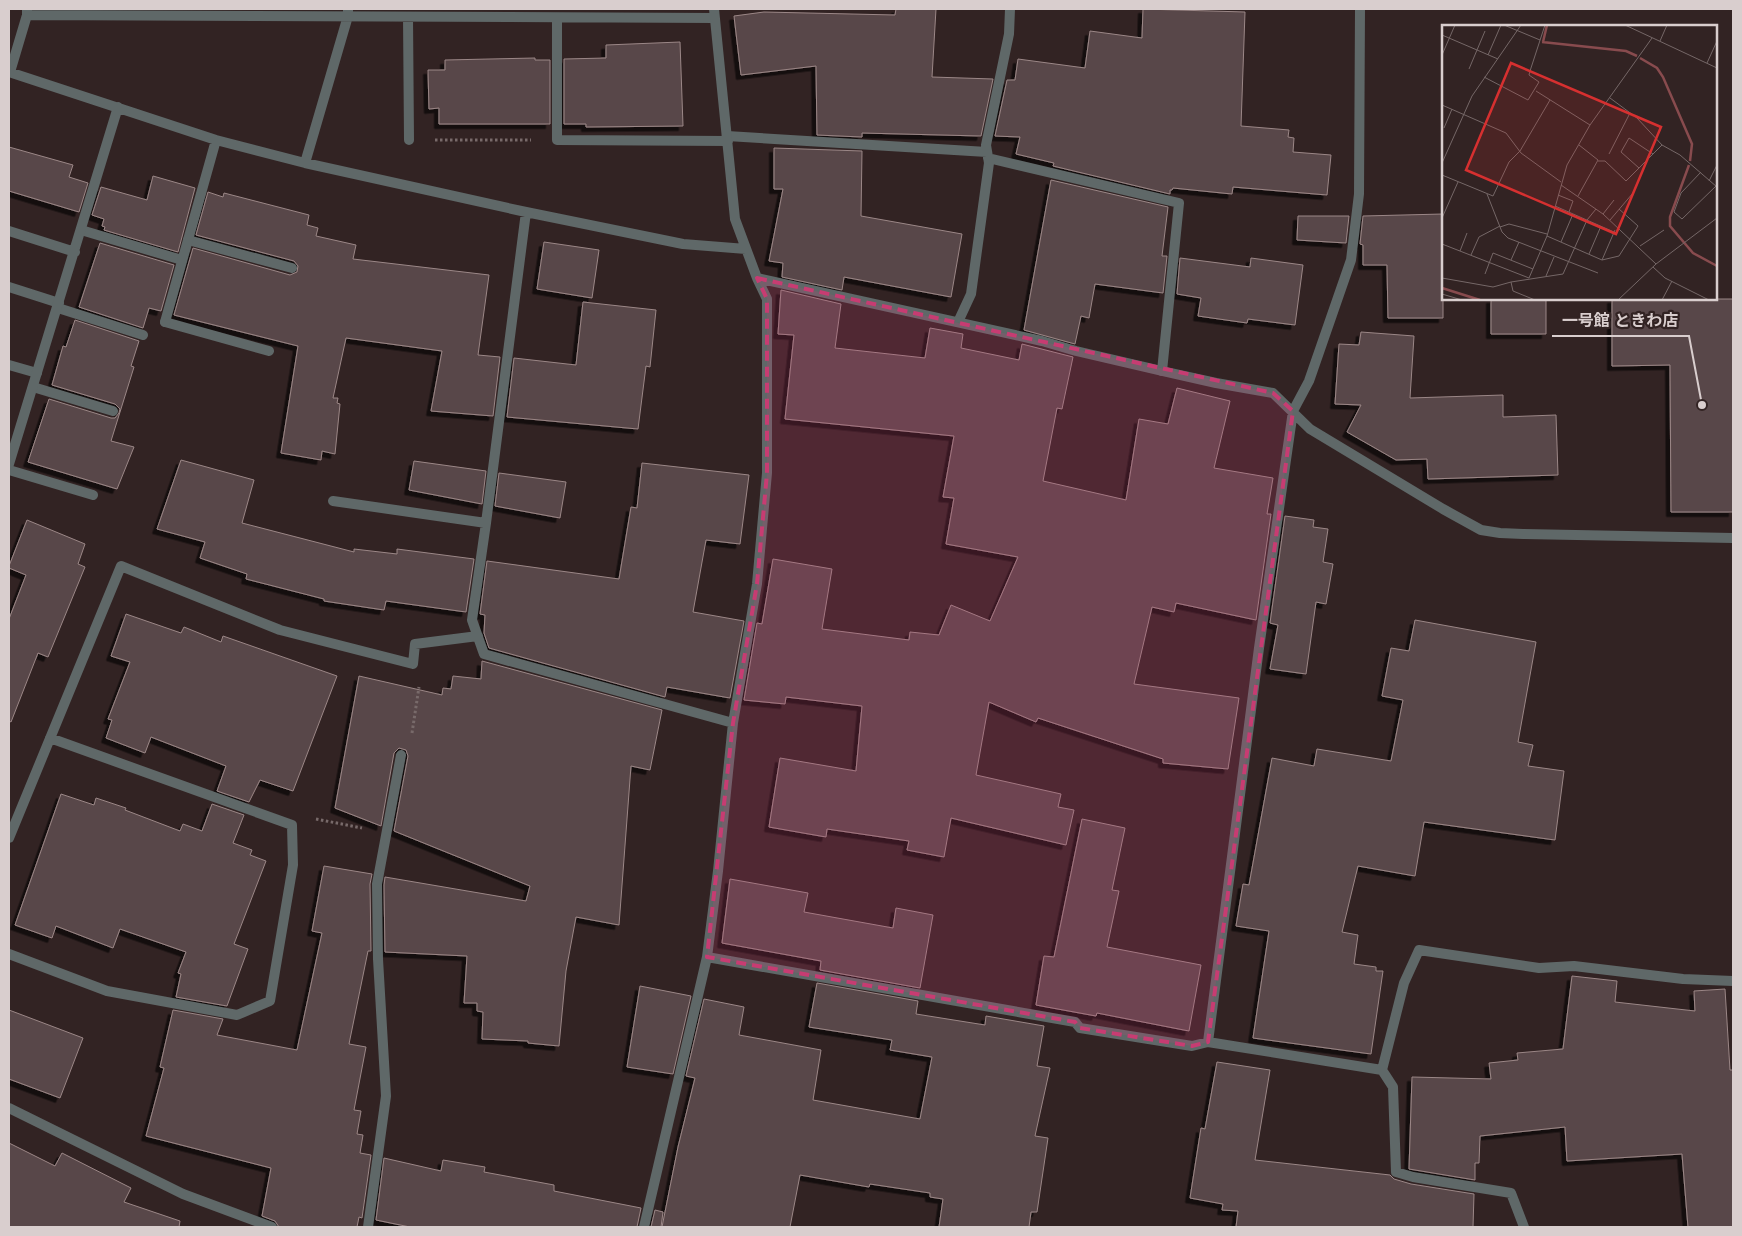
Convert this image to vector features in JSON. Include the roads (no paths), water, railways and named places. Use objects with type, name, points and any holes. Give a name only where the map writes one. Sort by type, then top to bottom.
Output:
[{"type":"street","points":[[958,322],[971,294],[989,164],[986,145],[1009,34],[1010,9]]},
{"type":"street","points":[[1208,1042],[1259,648],[1293,411],[1309,381],[1351,260],[1359,194],[1360,9]]},
{"type":"street","points":[[644,1227],[707,957],[733,723],[757,584],[767,473],[767,299],[735,219],[714,13],[557,18],[508,13],[408,17],[348,12],[27,12],[9,72],[216,140],[304,163],[526,212],[683,244],[746,249]]},
{"type":"street","points":[[304,163],[348,12]]},
{"type":"street","points":[[408,17],[409,140]]},
{"type":"street","points":[[557,18],[557,140],[728,138],[987,155],[1179,203],[1162,371]]},
{"type":"street","points":[[10,459],[118,107]]},
{"type":"street","points":[[216,140],[165,322],[270,351]]},
{"type":"street","points":[[526,212],[472,620],[484,654],[733,723]]},
{"type":"street","points":[[81,230],[182,260]]},
{"type":"street","points":[[9,232],[75,252]]},
{"type":"street","points":[[188,240],[292,268]]},
{"type":"street","points":[[757,278],[1042,341],[1162,371],[1273,393],[1310,429],[1481,530],[1500,533],[1733,538]]},
{"type":"street","points":[[9,288],[143,335]]},
{"type":"street","points":[[9,365],[37,373]]},
{"type":"street","points":[[32,387],[113,411]]},
{"type":"street","points":[[9,470],[93,495]]},
{"type":"street","points":[[333,500],[486,523]]},
{"type":"street","points":[[9,838],[121,566],[280,630],[413,664],[415,644],[478,636]]},
{"type":"street","points":[[9,954],[107,991],[237,1015],[270,1001],[293,865],[292,825],[50,738]]},
{"type":"street","points":[[368,1227],[386,1096],[378,959],[377,884],[401,755]]},
{"type":"street","points":[[1524,1227],[1511,1193],[1413,1177],[1396,1172],[1393,1087],[1382,1070],[1404,983],[1419,950],[1539,968],[1574,966],[1683,979],[1733,981]]},
{"type":"street","points":[[707,957],[1075,1022],[1080,1028],[1192,1046],[1208,1042],[1382,1070]]},
{"type":"street","points":[[9,1108],[183,1194],[272,1227]]},
{"type":"place","name":"一号館 ときわ店","points":[[1702,405]]}]
